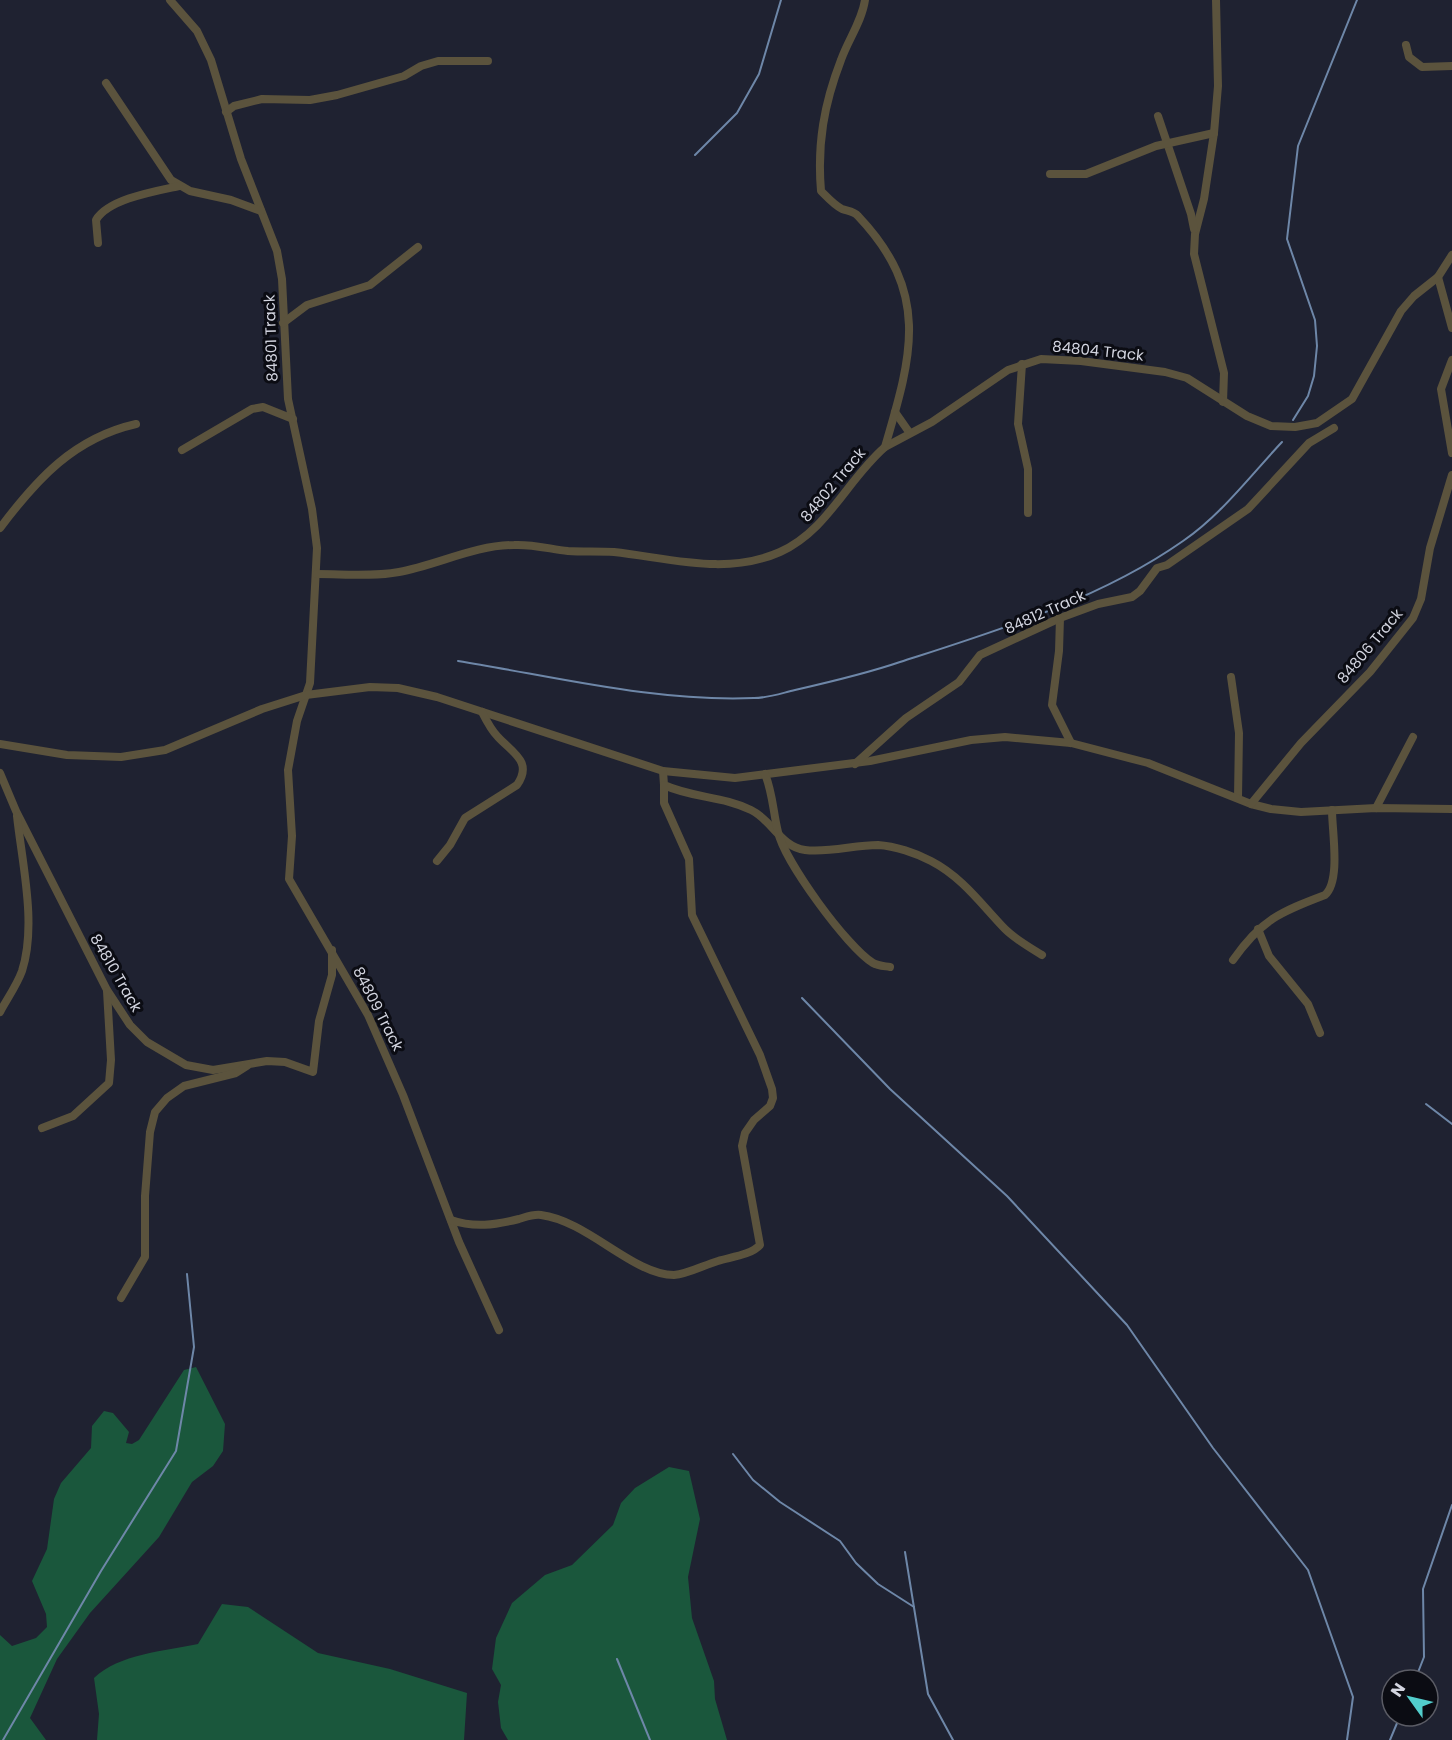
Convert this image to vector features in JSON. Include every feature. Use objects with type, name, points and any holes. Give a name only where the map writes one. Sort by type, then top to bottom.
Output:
[{"type":"street","name":"84801 Track","points":[[170,0],[197,31],[211,60],[226,112],[277,251],[282,279],[285,370],[312,509],[317,574],[310,683],[306,695]]},
{"type":"street","name":"84802 Track","points":[[317,574],[397,572],[497,546],[515,544],[613,552],[714,565],[751,561],[778,553],[804,539],[823,522],[872,458],[885,447],[910,346],[910,320],[902,280],[892,260],[856,213],[842,208],[821,191],[818,165],[823,118],[841,59],[863,12],[865,0]]},
{"type":"street","points":[[1216,0],[1218,86],[1214,133],[1204,199],[1195,234],[1194,254],[1224,373],[1223,402]]},
{"type":"street","points":[[1406,45],[1409,57],[1422,67],[1452,66]]},
{"type":"street","points":[[226,112],[240,104],[262,99],[310,100],[337,95],[404,76],[421,66],[438,61],[488,61]]},
{"type":"street","points":[[106,83],[159,165],[179,186],[261,211]]},
{"type":"street","points":[[1158,116],[1191,214],[1195,234]]},
{"type":"street","points":[[1050,174],[1086,174],[1137,153],[1214,133]]},
{"type":"street","points":[[98,243],[96,220],[105,210],[129,200],[179,186]]},
{"type":"street","points":[[283,323],[307,305],[369,285],[418,247]]},
{"type":"street","points":[[1452,255],[1438,277],[1452,328]]},
{"type":"street","name":"84804 Track","points":[[885,447],[909,432],[932,422],[993,380],[1022,364],[1056,358],[1165,372],[1187,378],[1246,416],[1271,426],[1295,427],[1317,423],[1352,399],[1401,311],[1414,296],[1438,277]]},
{"type":"street","points":[[1452,360],[1443,378],[1443,403],[1452,453]]},
{"type":"street","points":[[1022,364],[1018,424],[1028,469],[1028,513]]},
{"type":"street","points":[[1443,403],[1452,415]]},
{"type":"street","points":[[182,450],[252,409],[263,407],[293,419]]},
{"type":"street","points":[[895,412],[909,432]]},
{"type":"street","points":[[0,528],[45,473],[98,437],[136,424]]},
{"type":"street","name":"84812 Track","points":[[855,764],[906,718],[959,682],[980,655],[1060,618],[1098,604],[1120,601],[1140,591],[1157,568],[1167,565],[1248,509],[1309,443],[1334,428]]},
{"type":"street","name":"84806 Track","points":[[1251,804],[1301,742],[1370,672],[1413,618],[1421,599],[1431,542],[1452,475]]},
{"type":"street","points":[[1060,618],[1059,651],[1052,705],[1071,743]]},
{"type":"street","points":[[1231,677],[1239,733],[1238,798]]},
{"type":"street","points":[[0,744],[67,755],[121,757],[143,754],[183,744],[262,709],[306,695],[370,687],[398,688],[437,697],[663,771],[735,778],[855,764],[971,740],[1005,737],[1071,743],[1148,764],[1251,804],[1301,812],[1376,808],[1452,809]]},
{"type":"street","name":"84809 Track","points":[[306,695],[297,721],[288,770],[292,836],[289,879],[358,995],[389,1062],[451,1220],[499,1330]]},
{"type":"street","points":[[437,861],[450,845],[465,818],[517,785],[522,778],[523,761],[489,727],[482,712]]},
{"type":"street","points":[[1376,808],[1413,737]]},
{"type":"street","points":[[451,1220],[488,1226],[530,1215],[548,1216],[598,1237],[644,1267],[660,1274],[676,1275],[690,1271],[748,1252],[760,1245],[761,1239],[742,1146],[746,1133],[754,1120],[770,1106],[773,1098],[772,1089],[760,1055],[692,915],[689,859],[664,803],[663,771]]},
{"type":"street","name":"84810 Track","points":[[0,773],[16,811],[107,990],[130,1025],[165,1055],[186,1065],[213,1070],[267,1061],[285,1062],[313,1072],[319,1021],[332,975],[332,950]]},
{"type":"street","points":[[765,774],[772,794],[778,833],[802,877],[838,927],[866,957],[879,966],[890,967]]},
{"type":"street","points":[[664,784],[700,797],[721,799],[752,810],[768,820],[787,843],[804,850],[881,845],[916,855],[947,872],[975,894],[1005,930],[1042,955]]},
{"type":"street","points":[[1233,960],[1258,928],[1276,914],[1325,895],[1330,890],[1334,872],[1332,810]]},
{"type":"street","points":[[0,1012],[21,974],[25,957],[27,914],[16,811]]},
{"type":"street","points":[[1258,928],[1269,956],[1308,1004],[1320,1033]]},
{"type":"street","points":[[42,1128],[73,1116],[109,1083],[111,1066],[107,990]]},
{"type":"street","points":[[121,1298],[145,1257],[145,1196],[150,1132],[155,1112],[167,1098],[184,1086],[236,1073],[248,1065]]},
{"type":"green space","points":[[196,1367],[225,1424],[223,1451],[213,1466],[192,1482],[159,1537],[90,1613],[57,1659],[30,1718],[46,1740],[0,1740],[0,1635],[12,1646],[36,1638],[47,1627],[46,1614],[32,1581],[47,1549],[54,1499],[61,1483],[91,1448],[92,1426],[104,1411],[113,1413],[129,1432],[126,1443],[132,1444],[139,1440],[184,1370]]},
{"type":"green space","points":[[669,1467],[689,1471],[700,1519],[688,1577],[692,1618],[714,1681],[715,1699],[727,1740],[508,1740],[501,1728],[498,1702],[501,1685],[492,1669],[496,1638],[512,1603],[545,1575],[572,1565],[613,1525],[621,1503],[635,1488]]},
{"type":"green space","points":[[222,1604],[248,1607],[318,1653],[390,1669],[467,1693],[464,1740],[97,1740],[99,1714],[94,1678],[104,1670],[129,1659],[198,1644]]},
{"type":"waterway","points":[[695,155],[737,113],[759,74],[781,0]]},
{"type":"waterway","points":[[1293,420],[1308,396],[1314,376],[1317,346],[1315,320],[1287,239],[1298,146],[1357,0]]},
{"type":"waterway","points":[[458,661],[606,687],[717,698],[764,697],[861,674],[1010,626],[1082,597],[1151,562],[1197,531],[1235,494],[1282,442]]},
{"type":"waterway","points":[[802,998],[890,1089],[1007,1196],[1127,1325],[1213,1448],[1308,1570],[1353,1697],[1347,1740]]},
{"type":"waterway","points":[[1426,1104],[1452,1124]]},
{"type":"waterway","points":[[3,1740],[101,1571],[176,1451],[194,1347],[187,1274]]},
{"type":"waterway","points":[[733,1454],[753,1480],[780,1502],[840,1541],[856,1563],[878,1584],[914,1607]]},
{"type":"waterway","points":[[1420,1668],[1424,1657],[1423,1589],[1452,1505]]},
{"type":"waterway","points":[[905,1552],[928,1694],[953,1740]]},
{"type":"waterway","points":[[617,1659],[650,1740]]},
{"type":"waterway","points":[[1390,1740],[1395,1728]]}]
